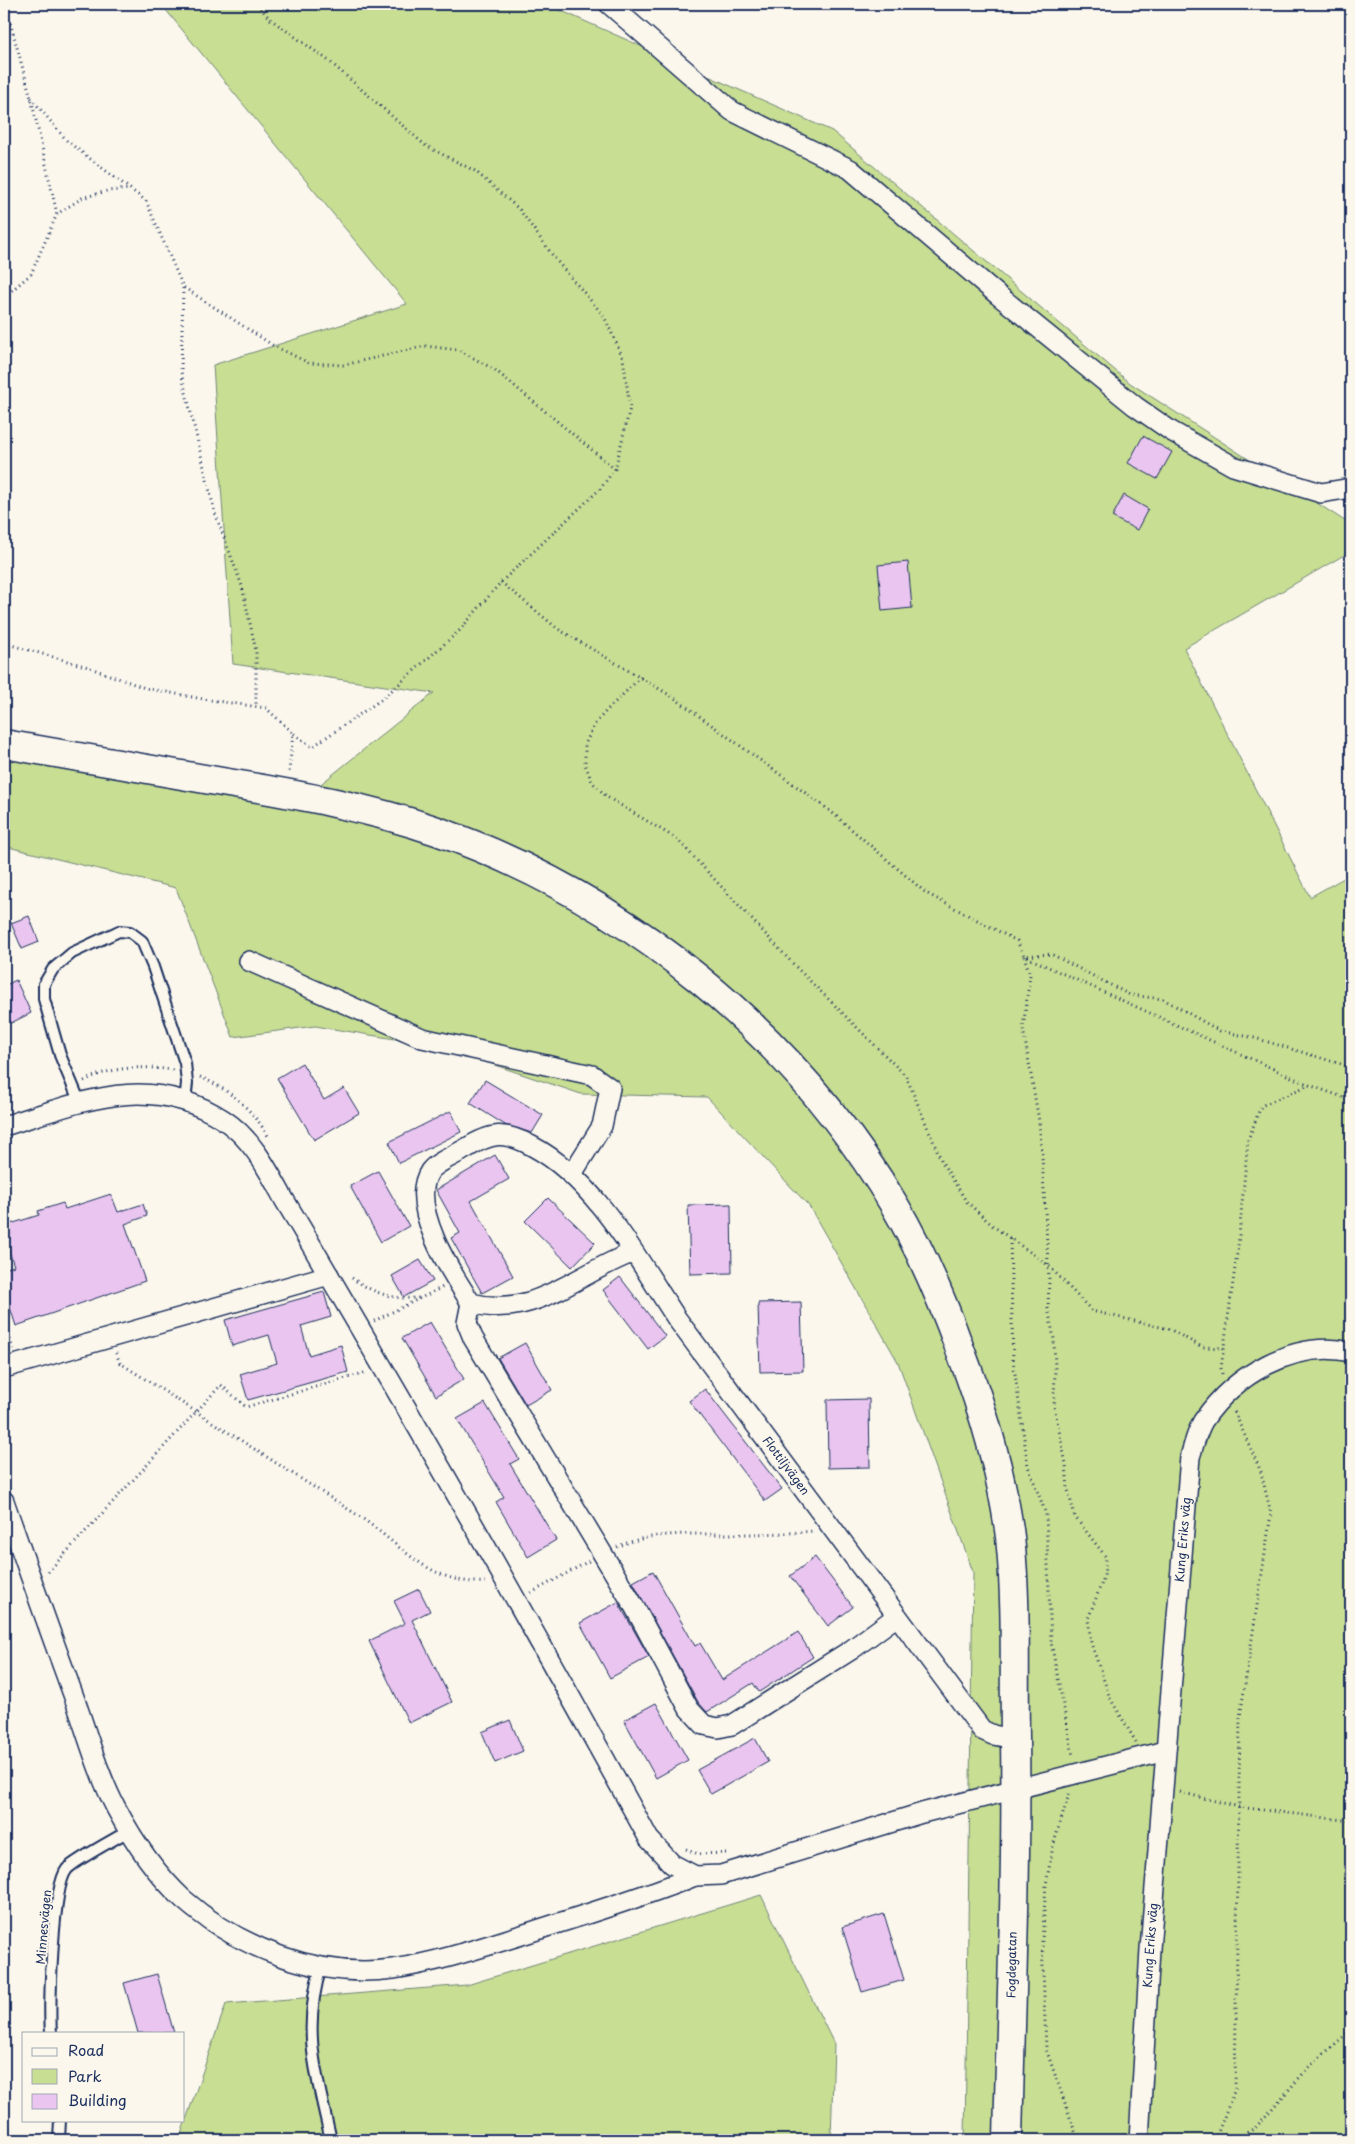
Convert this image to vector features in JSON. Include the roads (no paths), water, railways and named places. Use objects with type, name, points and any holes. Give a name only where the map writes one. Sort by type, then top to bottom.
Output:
[{"type":"street","points":[[609,4],[732,111],[850,169],[998,295],[1135,406],[1171,431],[1233,466],[1321,493],[1351,488]]},
{"type":"street","name":"Fogdegatan","points":[[4,744],[339,803],[436,831],[546,877],[594,904],[647,939],[701,980],[736,1011],[826,1108],[878,1179],[897,1210],[926,1267],[952,1327],[987,1428],[1009,1532],[1014,1586],[1016,1789],[1008,2140]]},
{"type":"street","points":[[249,961],[422,1038],[592,1075],[610,1088],[602,1126],[572,1174]]},
{"type":"street","points":[[4,1126],[80,1103],[120,1094],[146,1093],[169,1096],[185,1102],[226,1121],[246,1138],[264,1163],[382,1367],[649,1839],[672,1864],[695,1876]]},
{"type":"street","name":"Flottiljvägen","points":[[472,1303],[457,1281],[426,1218],[423,1196],[426,1179],[432,1169],[480,1140],[493,1134],[508,1136],[533,1146],[572,1174],[586,1188],[683,1327],[982,1730],[993,1735],[1015,1739]]},
{"type":"street","points":[[632,1252],[606,1263],[553,1294],[532,1302],[508,1308],[488,1307],[472,1303],[467,1324],[473,1338],[634,1606],[689,1709],[704,1724],[718,1728],[732,1725],[851,1650],[897,1616]]},
{"type":"street","points":[[11,1366],[329,1275]]},
{"type":"street","name":"Kung Eriks väg","points":[[1139,2140],[1150,1949],[1190,1456],[1202,1422],[1225,1393],[1271,1363],[1304,1351],[1335,1348],[1351,1352]]},
{"type":"street","points":[[4,1502],[93,1752],[115,1807],[148,1859],[183,1898],[228,1932],[278,1956],[321,1967],[357,1970],[391,1969],[432,1961],[645,1896],[695,1876],[721,1875],[922,1813],[1165,1751]]},
{"type":"lane","points":[[80,1103],[60,1055],[44,1000],[44,984],[53,969],[72,953],[119,932],[130,932],[142,941],[153,967],[185,1062],[187,1083],[185,1102]]},
{"type":"lane","name":"Minnesvägen","points":[[51,2032],[56,1911],[62,1879],[68,1868],[130,1830]]},
{"type":"lane","points":[[321,1967],[314,1989],[310,2014],[312,2051],[331,2140]]},
{"type":"lane","points":[[59,2140],[60,2122]]}]
